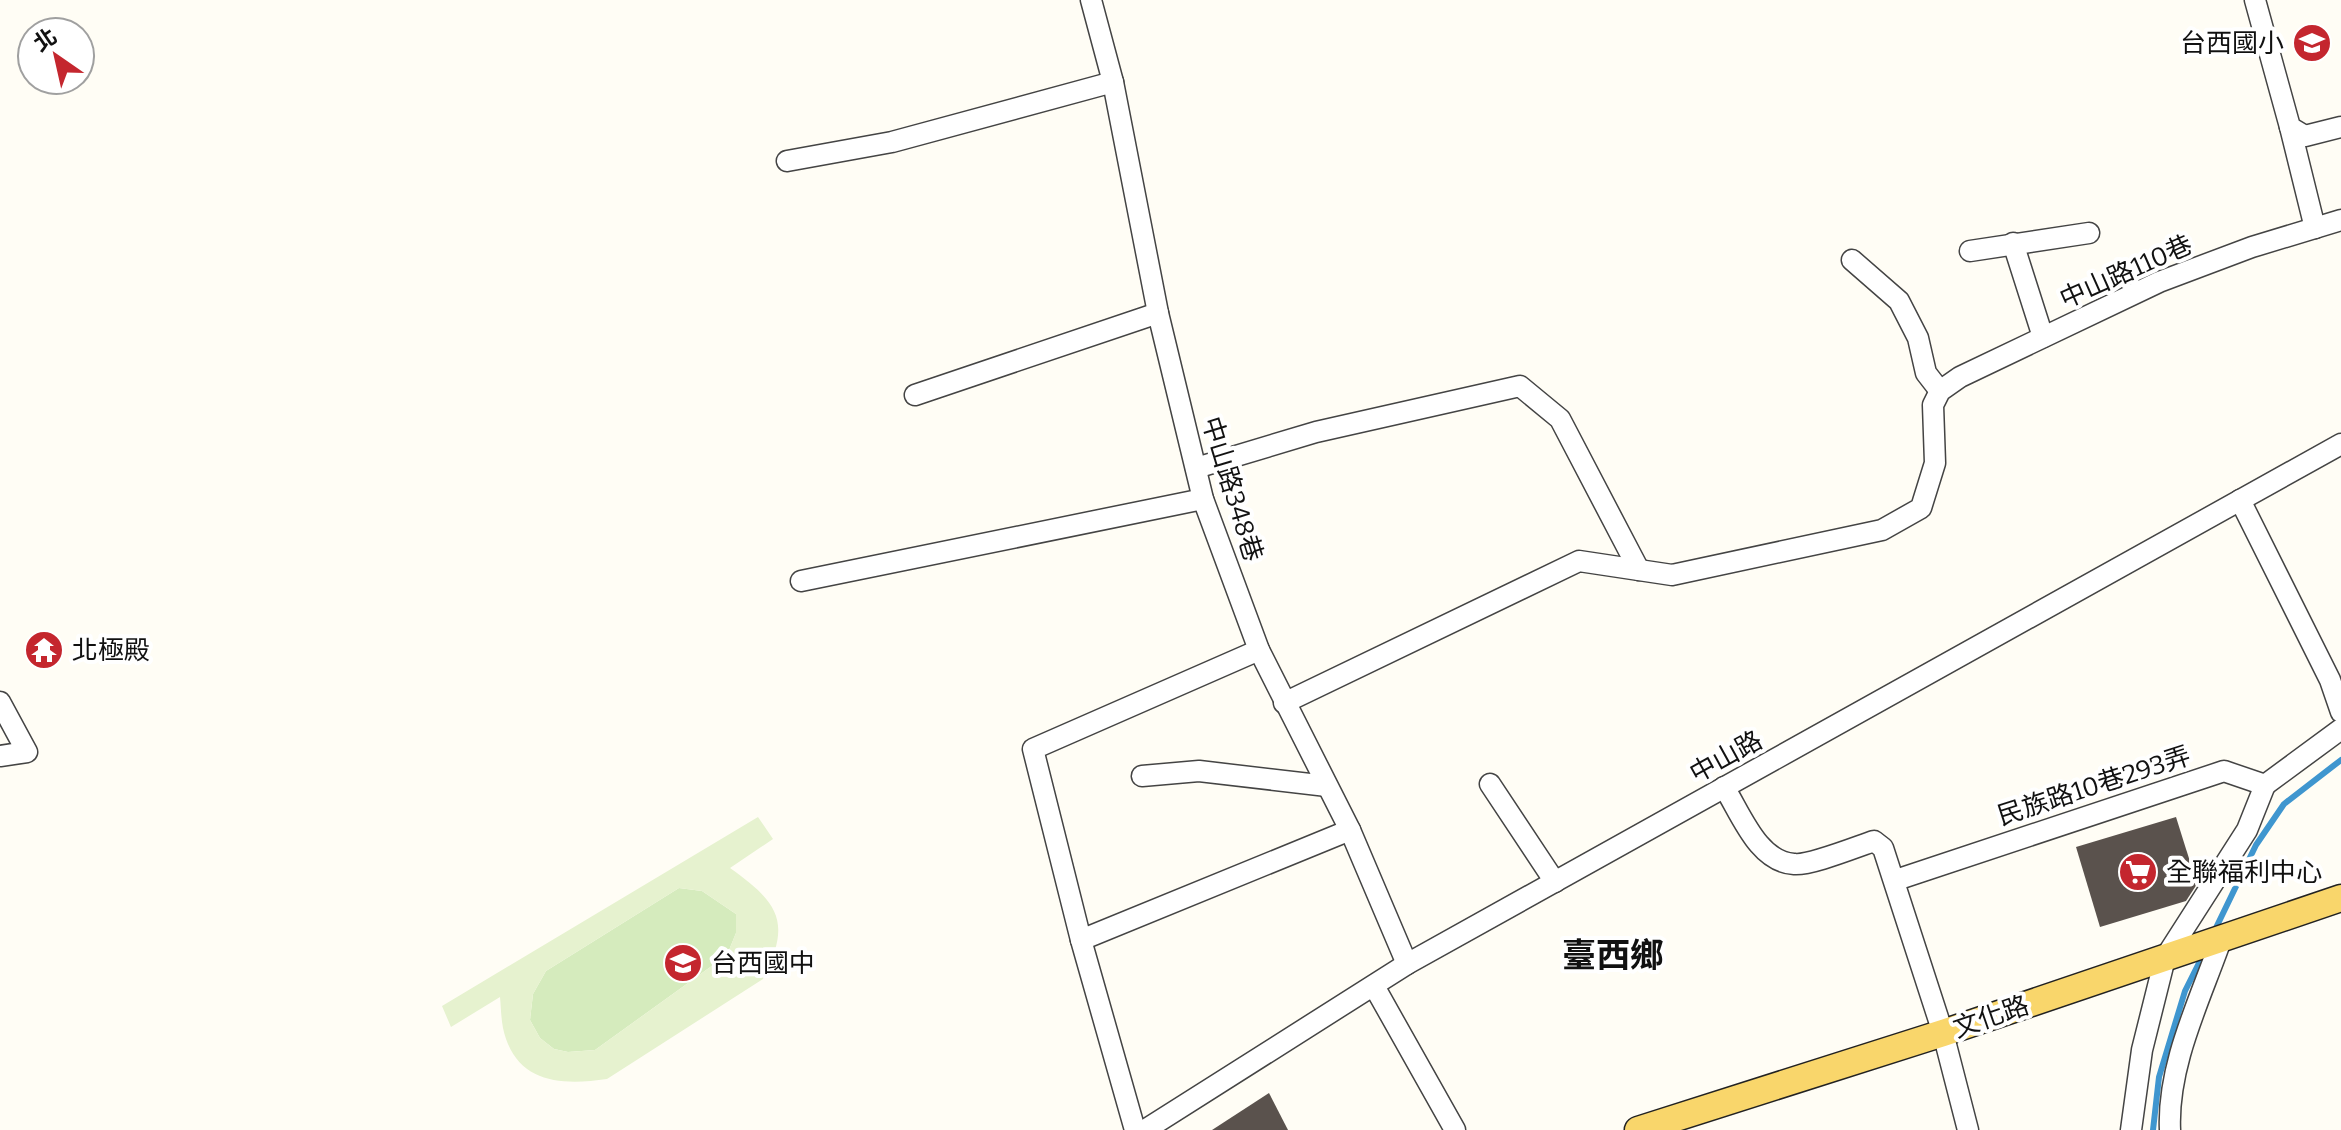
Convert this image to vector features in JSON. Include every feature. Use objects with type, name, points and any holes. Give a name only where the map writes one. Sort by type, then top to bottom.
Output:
[{"type":"main road","name":"文化路","points":[[1638,1130],[1943,1033],[2341,898]]},
{"type":"street","name":"中山路348巷","points":[[1091,0],[1113,82],[1158,313],[1203,499],[1259,650],[1350,830],[1407,964]]},
{"type":"street","points":[[2255,0],[2297,131],[2315,228]]},
{"type":"street","points":[[787,161],[892,142],[1113,82]]},
{"type":"street","points":[[2297,131],[2341,127]]},
{"type":"street","name":"中山路110巷","points":[[1940,391],[1960,377],[2159,282],[2252,247],[2341,220]]},
{"type":"street","points":[[1970,251],[2089,233]]},
{"type":"street","points":[[2013,243],[2043,337]]},
{"type":"street","points":[[1284,703],[1579,561],[1672,575],[1882,530],[1921,508],[1935,463],[1933,405],[1940,391],[1926,373],[1918,338],[1899,301],[1852,260]]},
{"type":"street","points":[[915,395],[1158,313]]},
{"type":"street","points":[[1196,468],[1316,432],[1520,386],[1560,419],[1639,570]]},
{"type":"street","name":"中山路","points":[[1145,1130],[1407,964],[2341,444]]},
{"type":"street","points":[[801,581],[1203,499]]},
{"type":"street","points":[[2240,500],[2330,680],[2341,712]]},
{"type":"street","points":[[1135,1130],[1081,940],[1033,749],[1259,650]]},
{"type":"street","points":[[0,702],[27,752],[0,756]]},
{"type":"street","points":[[2131,1130],[2142,1050],[2165,958],[2247,830],[2265,785],[2341,729]]},
{"type":"street","points":[[1142,776],[1199,771],[1327,786]]},
{"type":"street","name":"民族路10巷293弄","points":[[1896,880],[2224,771],[2265,785]]},
{"type":"street","points":[[1490,784],[1555,882]]},
{"type":"street","points":[[1724,787],[1758,843],[1773,859],[1796,865],[1874,841],[1883,848],[1896,880],[1943,1033],[1968,1130]]},
{"type":"street","points":[[1081,940],[1350,830]]},
{"type":"street","points":[[2170,1130],[2169,1118],[2179,1058],[2212,943]]},
{"type":"street","points":[[1374,986],[1455,1130]]},
{"type":"green space","points":[[758,817],[773,839],[730,868],[760,892],[776,915],[777,943],[763,979],[607,1079],[573,1082],[542,1077],[529,1070],[509,1046],[503,1028],[500,997],[451,1027],[442,1006]],"holes":[[[679,888],[702,891],[736,914],[736,933],[727,955],[595,1050],[568,1052],[554,1049],[540,1038],[530,1020],[533,994],[546,971]]]},
{"type":"green space","points":[[679,888],[702,891],[736,914],[736,933],[727,955],[595,1050],[568,1052],[554,1049],[540,1038],[530,1020],[533,994],[546,971]]},
{"type":"building","name":"全聯福利中心","points":[[2176,817],[2197,884],[2186,901],[2100,927],[2076,847]]},
{"type":"building","points":[[1269,1093],[1288,1130],[1212,1130]]},
{"type":"waterway","points":[[2213,934],[2256,845],[2284,804],[2341,760]]},
{"type":"waterway","points":[[2153,1130],[2159,1077],[2185,991],[2203,955]]},
{"type":"place","name":"台西國小","points":[[2312,43]]},
{"type":"place","name":"北極殿","points":[[44,650]]},
{"type":"place","name":"全聯福利中心","points":[[2138,872]]},
{"type":"place","name":"台西國中","points":[[683,963]]},
{"type":"district","name":"臺西鄉","points":[[1613,955]]}]
